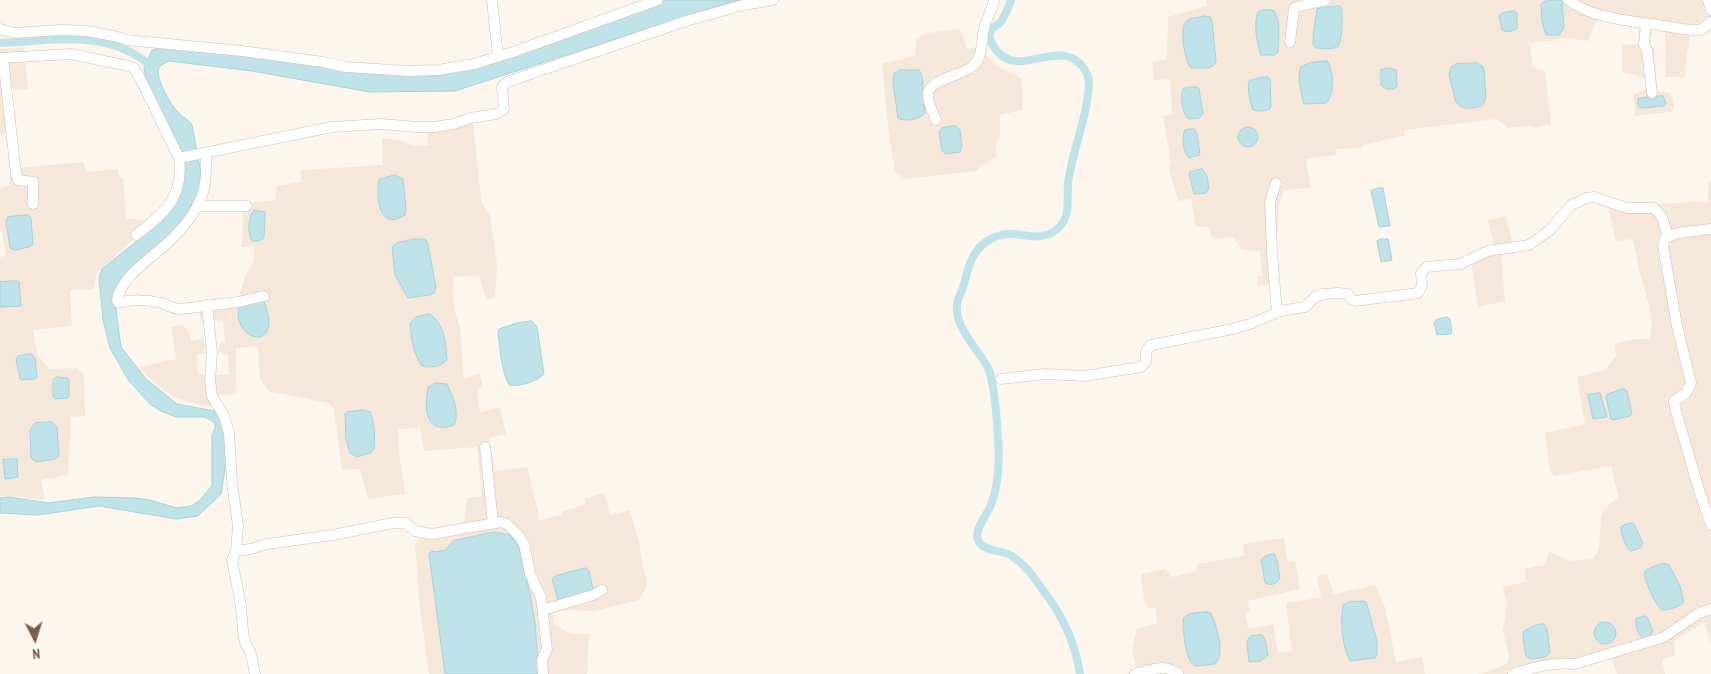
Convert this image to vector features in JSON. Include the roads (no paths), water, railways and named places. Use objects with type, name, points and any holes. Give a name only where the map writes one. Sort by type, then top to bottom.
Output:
[{"type":"street","points":[[492,0],[498,57]]},
{"type":"street","points":[[0,29],[16,33],[61,30],[87,31],[134,41],[242,51],[323,62],[346,68],[409,71],[438,70],[474,64],[498,57],[658,0]]},
{"type":"street","points":[[181,157],[332,126],[382,124],[434,127],[496,114],[504,109],[502,88],[507,82],[686,21],[743,5],[773,0]]},
{"type":"street","points":[[936,120],[928,97],[928,91],[934,84],[972,68],[978,60],[984,29],[994,0]]},
{"type":"street","points":[[1290,42],[1294,9],[1326,0]]},
{"type":"street","points":[[1568,0],[1577,6],[1602,15],[1646,24],[1696,30],[1702,29],[1711,22]]},
{"type":"street","points":[[1708,0],[1711,10]]},
{"type":"street","points":[[1646,24],[1644,44],[1647,50],[1652,93]]},
{"type":"street","points":[[32,204],[33,182],[22,182],[18,180],[16,174],[1,58],[71,54],[128,66],[134,68],[181,157],[177,191],[173,199],[164,212],[136,235]]},
{"type":"street","points":[[204,153],[205,188],[198,204],[174,238],[130,276],[117,301],[119,303],[128,301],[158,302],[174,309],[181,309],[238,302],[264,296]]},
{"type":"street","points":[[1276,183],[1270,202],[1276,313]]},
{"type":"street","points":[[1001,379],[1046,374],[1084,376],[1141,367],[1146,362],[1146,351],[1151,345],[1228,330],[1276,313],[1304,307],[1315,297],[1323,294],[1344,293],[1356,301],[1418,293],[1422,285],[1421,273],[1424,269],[1460,264],[1488,251],[1529,245],[1550,230],[1571,205],[1586,198],[1594,197],[1627,208],[1654,208],[1662,217],[1668,236]]},
{"type":"street","points":[[198,204],[202,206],[246,206]]},
{"type":"street","points":[[1711,229],[1678,233],[1668,236],[1663,242],[1677,326],[1691,383],[1689,390],[1674,401],[1675,408],[1711,525]]},
{"type":"street","points":[[207,305],[212,353],[210,380],[212,396],[224,416],[229,433],[232,482],[238,526],[236,552],[232,560],[241,606],[245,642],[252,654],[255,674]]},
{"type":"street","points":[[485,446],[494,523]]},
{"type":"street","points":[[236,552],[251,550],[267,544],[333,535],[393,523],[406,523],[415,531],[432,534],[501,522],[507,524],[524,544],[530,574],[543,610],[547,648],[542,660],[543,674]]},
{"type":"street","points":[[543,610],[593,595],[602,590]]},
{"type":"street","points":[[1513,674],[1547,664],[1561,662],[1575,664],[1664,637],[1699,614],[1711,610]]},
{"type":"street","points":[[1135,674],[1160,668],[1170,668],[1178,674]]},
{"type":"water","points":[[667,0],[750,0],[730,2],[455,91],[370,92],[252,71],[169,61],[160,66],[158,74],[168,98],[174,108],[192,125],[203,185],[176,231],[123,279],[115,304],[121,347],[146,379],[177,404],[220,412],[228,450],[221,494],[198,516],[176,519],[99,506],[38,515],[0,513],[0,498],[9,497],[49,503],[94,497],[134,498],[150,500],[177,508],[191,506],[199,501],[212,486],[212,436],[215,423],[205,417],[176,417],[151,405],[129,381],[110,348],[103,320],[99,278],[102,269],[164,219],[176,201],[184,179],[185,167],[178,146],[146,82],[144,67],[152,50],[169,46],[382,74],[436,76],[507,58]]},
{"type":"water","points":[[1552,0],[1560,0],[1562,2],[1564,27],[1559,35],[1546,35],[1542,22],[1541,4]]},
{"type":"water","points":[[1339,6],[1342,11],[1342,19],[1339,45],[1332,48],[1316,48],[1313,44],[1313,36],[1317,9]]},
{"type":"water","points":[[1273,10],[1278,19],[1278,52],[1275,55],[1261,55],[1256,34],[1256,22],[1258,12]]},
{"type":"water","points":[[1514,11],[1517,13],[1517,28],[1510,31],[1502,30],[1499,16],[1502,13]]},
{"type":"water","points":[[1210,17],[1212,21],[1216,62],[1208,68],[1191,68],[1184,45],[1184,25],[1190,19]]},
{"type":"water","points":[[1327,61],[1331,71],[1332,82],[1329,99],[1326,103],[1304,104],[1299,82],[1300,68],[1309,63]]},
{"type":"water","points":[[1478,63],[1484,70],[1486,97],[1483,105],[1472,108],[1461,107],[1456,102],[1449,75],[1451,67],[1456,64]]},
{"type":"water","points":[[1389,68],[1396,70],[1397,86],[1394,89],[1386,89],[1381,85],[1381,70]]},
{"type":"water","points":[[900,70],[919,70],[922,75],[925,113],[915,119],[905,120],[898,118],[893,83],[894,74]]},
{"type":"water","points":[[1268,77],[1270,80],[1270,109],[1255,111],[1250,99],[1249,81]]},
{"type":"water","points":[[1191,87],[1199,89],[1203,114],[1199,118],[1189,119],[1183,110],[1182,96],[1183,89]]},
{"type":"water","points":[[1663,96],[1666,104],[1664,106],[1640,108],[1638,105],[1638,99]]},
{"type":"water","points":[[956,126],[960,130],[962,148],[960,152],[946,154],[942,151],[939,132],[942,128]]},
{"type":"water","points":[[1248,127],[1255,130],[1258,137],[1255,144],[1248,147],[1241,144],[1238,137],[1241,130]]},
{"type":"water","points":[[1194,129],[1197,134],[1200,155],[1189,158],[1184,148],[1183,136],[1185,130]]},
{"type":"water","points":[[1202,169],[1207,176],[1209,188],[1206,193],[1194,194],[1189,174],[1190,172]]},
{"type":"water","points":[[395,175],[403,179],[406,209],[405,215],[396,219],[390,219],[381,211],[378,187],[379,180]]},
{"type":"water","points":[[1383,188],[1390,226],[1379,227],[1371,191]]},
{"type":"water","points":[[254,210],[265,212],[264,238],[259,241],[252,241],[249,234],[249,220]]},
{"type":"water","points":[[28,215],[31,218],[33,244],[29,247],[15,250],[10,248],[6,221],[8,217]]},
{"type":"water","points":[[414,239],[425,239],[428,244],[436,288],[434,293],[430,295],[408,298],[395,275],[392,247],[397,243]]},
{"type":"water","points":[[1388,239],[1392,260],[1381,262],[1377,241]]},
{"type":"water","points":[[0,282],[19,282],[21,306],[0,307]]},
{"type":"water","points":[[263,299],[268,317],[268,329],[264,335],[257,337],[249,334],[242,328],[238,318],[239,306]]},
{"type":"water","points":[[430,314],[442,329],[447,360],[438,366],[429,367],[422,366],[416,356],[410,323],[416,317]]},
{"type":"water","points":[[1447,317],[1450,319],[1451,334],[1437,335],[1434,323],[1436,320]]},
{"type":"water","points":[[532,321],[537,327],[544,374],[528,383],[509,385],[501,359],[499,329],[517,323]]},
{"type":"water","points":[[32,354],[35,358],[37,377],[22,380],[20,379],[16,359],[18,356]]},
{"type":"water","points":[[57,377],[69,380],[69,396],[67,398],[55,399],[53,396],[53,380]]},
{"type":"water","points":[[435,383],[447,384],[456,410],[454,425],[437,427],[429,418],[426,404],[428,388]]},
{"type":"water","points":[[1624,389],[1627,391],[1632,414],[1613,420],[1611,419],[1606,397],[1608,394]]},
{"type":"water","points":[[1600,393],[1607,417],[1593,419],[1588,395]]},
{"type":"water","points":[[363,410],[370,412],[372,417],[374,449],[370,453],[357,457],[350,453],[346,439],[345,414],[347,412]]},
{"type":"water","points":[[52,422],[57,427],[59,456],[55,459],[37,462],[31,458],[30,430],[35,423]]},
{"type":"water","points":[[17,459],[18,477],[5,479],[3,460]]},
{"type":"water","points":[[1630,523],[1634,524],[1643,543],[1640,548],[1631,551],[1624,540],[1621,527]]},
{"type":"water","points":[[493,532],[510,535],[519,548],[535,623],[539,674],[445,674],[429,554],[432,551],[446,550],[453,541]]},
{"type":"water","points":[[1274,554],[1277,560],[1280,579],[1275,583],[1269,584],[1265,583],[1261,559]]},
{"type":"water","points":[[1663,563],[1669,565],[1680,586],[1684,602],[1674,608],[1662,610],[1653,598],[1644,575],[1646,570]]},
{"type":"water","points":[[586,568],[589,571],[593,589],[590,592],[558,600],[552,579],[555,576]]},
{"type":"water","points":[[1349,602],[1366,602],[1377,641],[1377,655],[1375,658],[1350,661],[1342,634],[1343,605]]},
{"type":"water","points":[[1211,613],[1215,625],[1219,639],[1220,654],[1215,664],[1195,666],[1187,652],[1183,619],[1191,614]]},
{"type":"water","points":[[1645,616],[1653,631],[1648,638],[1643,639],[1637,630],[1636,619]]},
{"type":"water","points":[[1605,622],[1613,625],[1616,633],[1613,641],[1605,644],[1597,641],[1594,633],[1597,625]]},
{"type":"water","points":[[1544,624],[1547,629],[1550,652],[1544,657],[1530,659],[1526,656],[1523,638],[1524,631],[1536,625]]},
{"type":"water","points":[[1262,635],[1265,639],[1268,655],[1261,661],[1249,662],[1248,639],[1251,636]]},
{"type":"waterway","points":[[1011,0],[1003,19],[990,32],[991,40],[996,50],[1005,58],[1016,61],[1062,55],[1072,58],[1085,70],[1089,82],[1086,108],[1070,171],[1066,215],[1061,226],[1044,236],[1006,234],[985,242],[971,261],[958,300],[958,318],[966,336],[988,368],[994,392],[996,413],[999,456],[997,481],[994,497],[977,533],[977,538],[986,548],[1012,556],[1032,575],[1056,608],[1067,629],[1075,651],[1080,674]]},
{"type":"waterway","points":[[0,43],[60,39],[98,41],[134,54],[151,66]]}]
